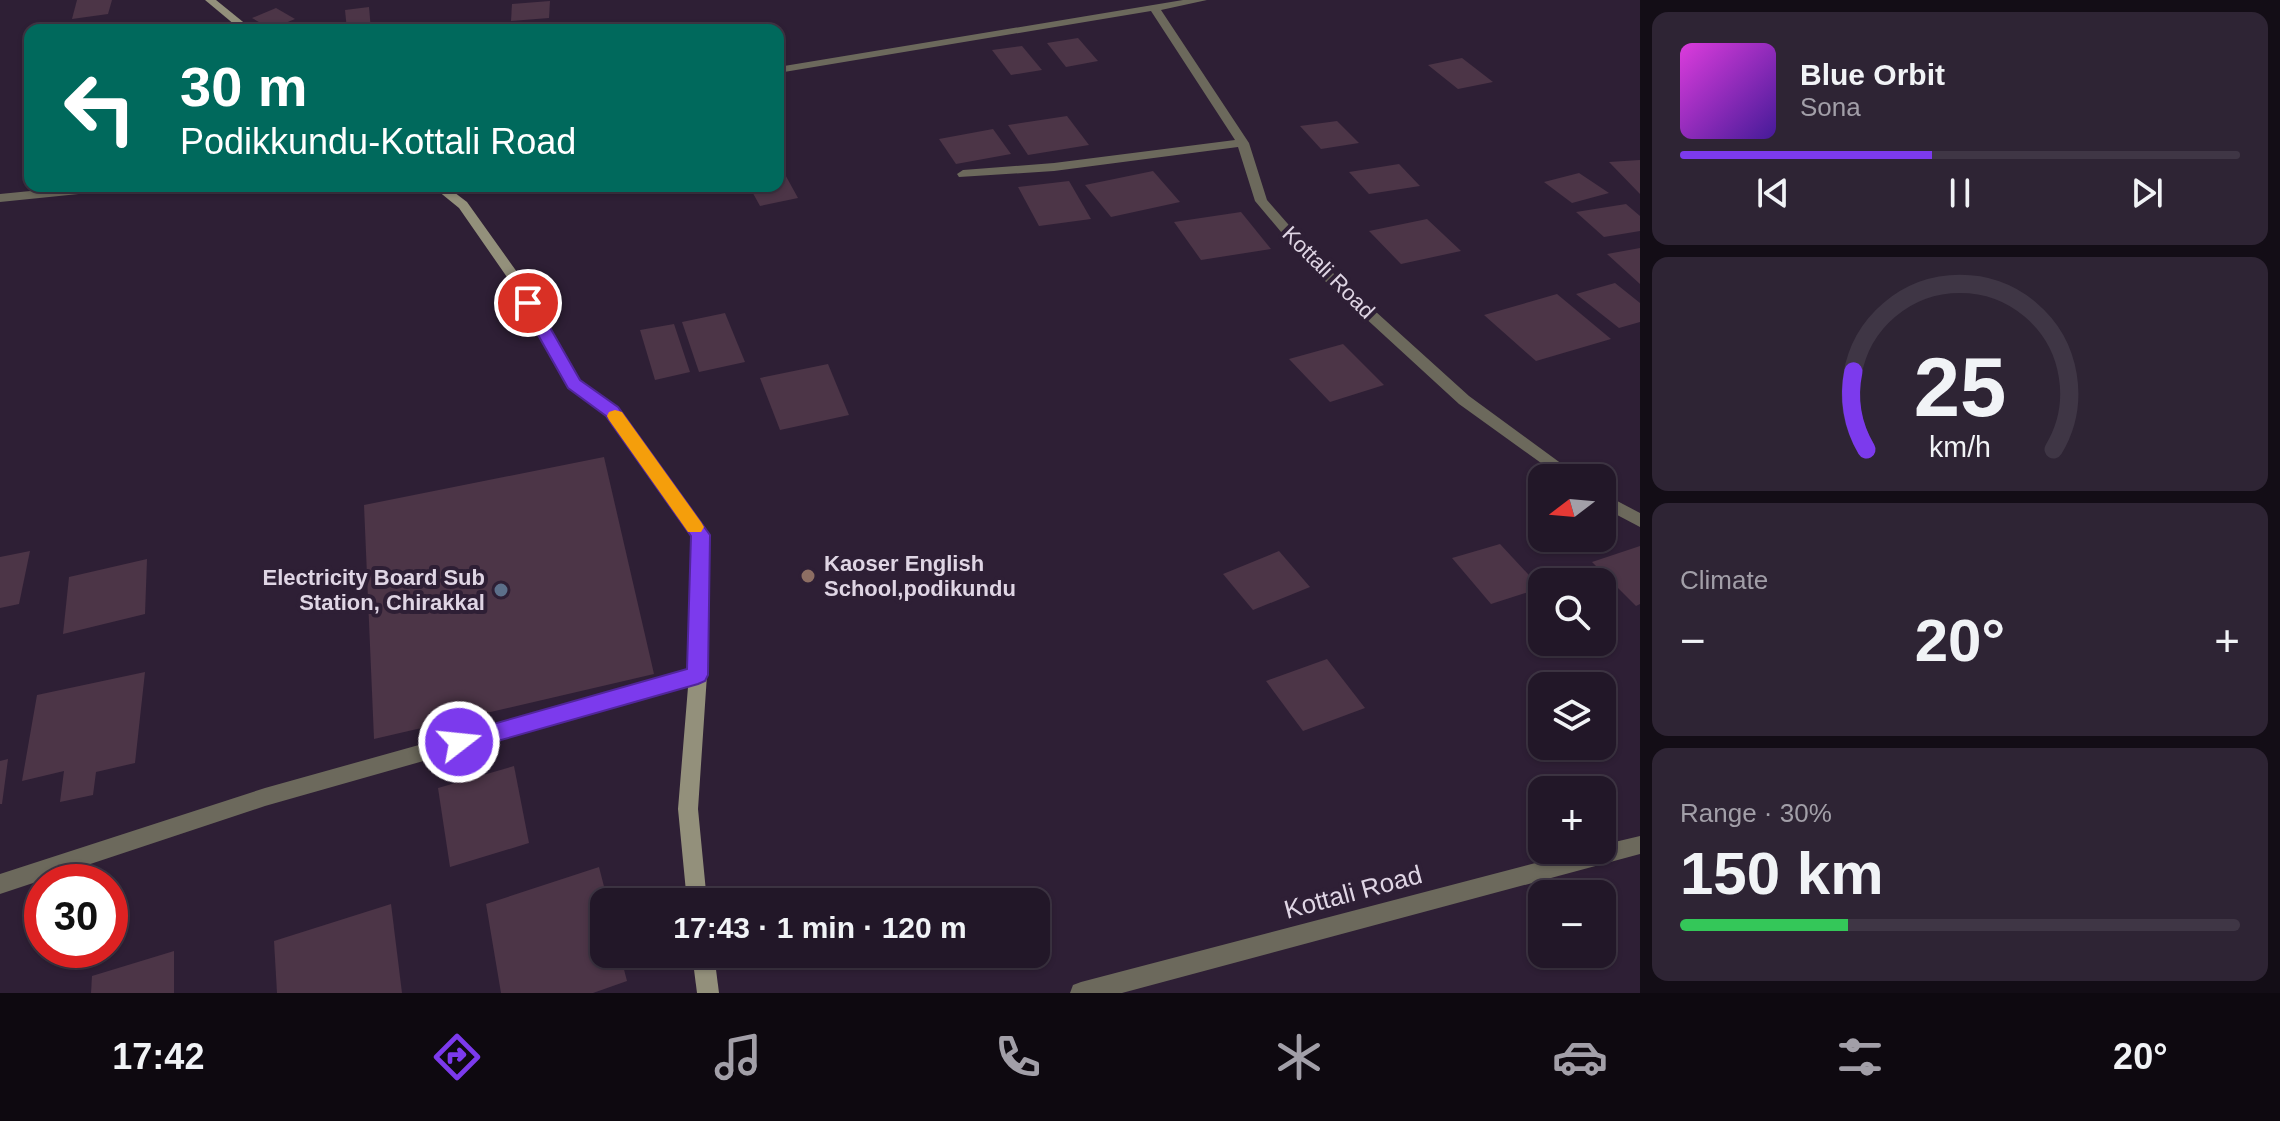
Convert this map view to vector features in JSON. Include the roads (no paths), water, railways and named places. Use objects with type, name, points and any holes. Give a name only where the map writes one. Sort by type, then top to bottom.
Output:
[{"type":"main road","points":[[210,0],[240,24]]},
{"type":"main road","points":[[446,192],[463,205],[515,279],[574,384],[612,412],[700,535],[698,675],[688,809],[696,888]]},
{"type":"main road","points":[[705,968],[708,993]]},
{"type":"street","points":[[784,69],[1202,0]]},
{"type":"street","name":"Kottali Road","points":[[1155,9],[1243,143],[1261,201],[1318,267],[1464,400],[1553,464]]},
{"type":"street","points":[[963,174],[1054,167],[1243,143]]},
{"type":"street","points":[[0,198],[59,192]]},
{"type":"street","points":[[1616,507],[1640,521]]},
{"type":"street","points":[[0,884],[265,797],[698,675]]},
{"type":"street","name":"Kottali Road","points":[[1081,993],[1640,845]]},
{"type":"place","name":"Kaoser English School,podikundu","points":[[808,576]]},
{"type":"place","name":"Electricity Board Sub Station, Chirakkal","points":[[501,590]]}]
